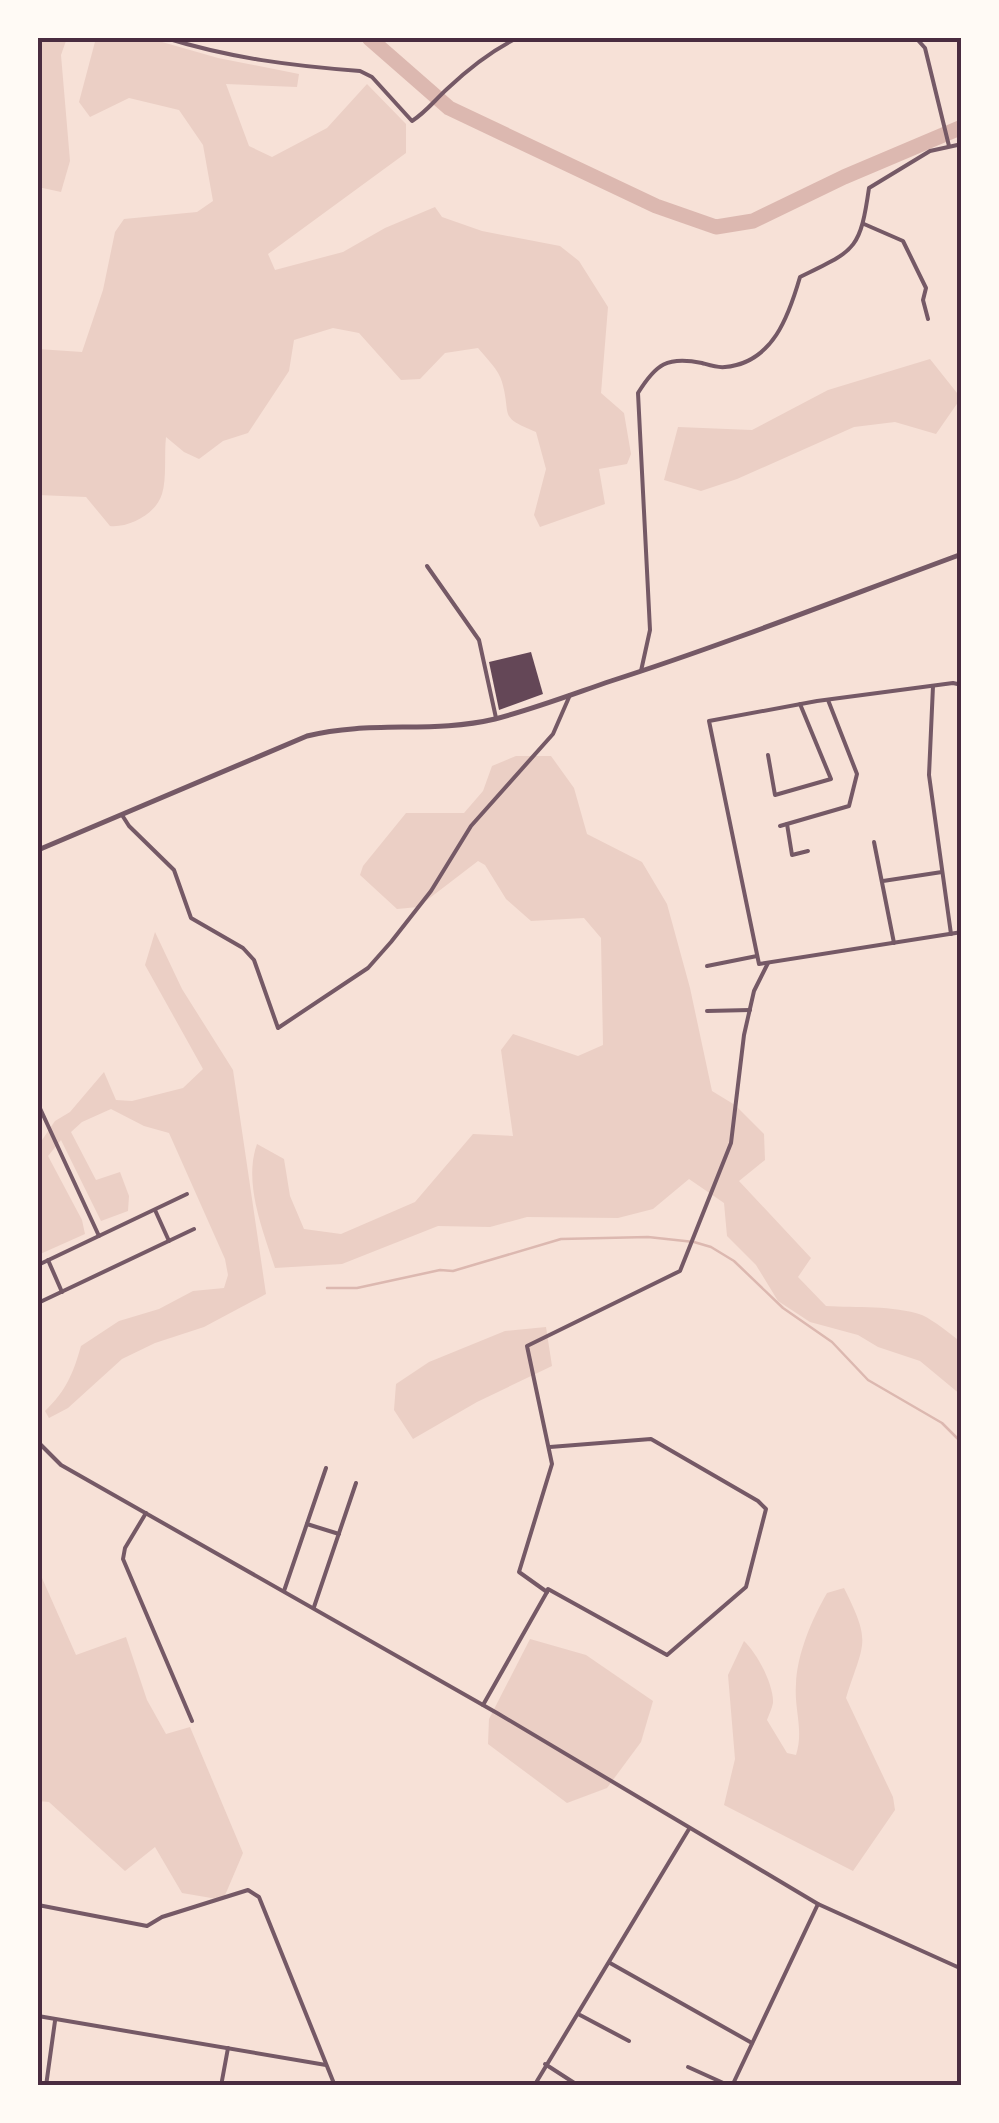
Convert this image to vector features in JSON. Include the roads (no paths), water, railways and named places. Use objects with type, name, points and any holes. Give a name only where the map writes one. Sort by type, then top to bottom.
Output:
[{"type":"street","points":[[166,38],[246,59],[360,71],[372,77],[412,122],[474,65],[517,38]]},
{"type":"street","points":[[916,38],[924,48],[949,146]]},
{"type":"street","points":[[641,672],[650,630],[638,393],[651,372],[667,362],[696,362],[721,368],[764,350],[788,317],[800,277],[843,257],[864,224],[869,188],[930,151],[962,144]]},
{"type":"street","points":[[864,224],[903,241],[926,288],[923,300],[928,319]]},
{"type":"street","points":[[38,850],[306,736],[338,728],[375,726],[446,729],[496,718],[641,672],[962,554]]},
{"type":"street","points":[[426,566],[479,640],[496,718]]},
{"type":"street","points":[[962,685],[828,700],[708,721],[759,964],[962,932]]},
{"type":"street","points":[[933,686],[929,776],[950,934]]},
{"type":"street","points":[[122,814],[129,826],[174,870],[192,918],[242,948],[254,960],[278,1028],[368,968],[391,942],[431,891],[471,826],[553,734],[570,695]]},
{"type":"street","points":[[808,851],[792,855],[784,825],[849,806],[856,774],[828,700]]},
{"type":"street","points":[[768,755],[775,795],[831,778],[800,704]]},
{"type":"street","points":[[874,842],[894,943]]},
{"type":"street","points":[[882,882],[942,872]]},
{"type":"street","points":[[708,966],[757,956]]},
{"type":"street","points":[[548,1592],[519,1572],[552,1464],[527,1346],[680,1271],[731,1143],[750,1010],[768,963]]},
{"type":"street","points":[[707,1011],[750,1010]]},
{"type":"street","points":[[38,1104],[99,1236]]},
{"type":"street","points":[[38,1265],[187,1194]]},
{"type":"street","points":[[155,1210],[170,1241]]},
{"type":"street","points":[[38,1303],[194,1230]]},
{"type":"street","points":[[48,1260],[62,1292]]},
{"type":"street","points":[[482,1705],[548,1589],[667,1655],[746,1587],[766,1510],[758,1500],[651,1439],[550,1447]]},
{"type":"street","points":[[38,1442],[62,1465],[482,1705],[818,1904],[962,1969]]},
{"type":"street","points":[[284,1592],[326,1468]]},
{"type":"street","points":[[314,1608],[356,1483]]},
{"type":"street","points":[[146,1513],[123,1559],[192,1721]]},
{"type":"street","points":[[307,1524],[339,1534]]},
{"type":"street","points":[[534,2086],[690,1828]]},
{"type":"street","points":[[38,1906],[147,1926],[162,1917],[248,1890],[253,1892],[259,1896],[335,2086]]},
{"type":"street","points":[[688,2066],[731,2086],[818,1904]]},
{"type":"street","points":[[610,1963],[752,2042]]},
{"type":"street","points":[[579,2014],[629,2040]]},
{"type":"street","points":[[38,2016],[326,2065]]},
{"type":"street","points":[[46,2086],[56,2019]]},
{"type":"street","points":[[222,2085],[228,2048]]},
{"type":"street","points":[[544,2064],[579,2086]]},
{"type":"waterway","points":[[369,38],[449,108],[656,206],[716,227],[753,221],[962,127]]},
{"type":"waterway","points":[[327,1288],[357,1288],[440,1270],[453,1271],[561,1239],[648,1237],[694,1242],[734,1261],[783,1308],[832,1342],[868,1380],[942,1423],[962,1443]]}]
